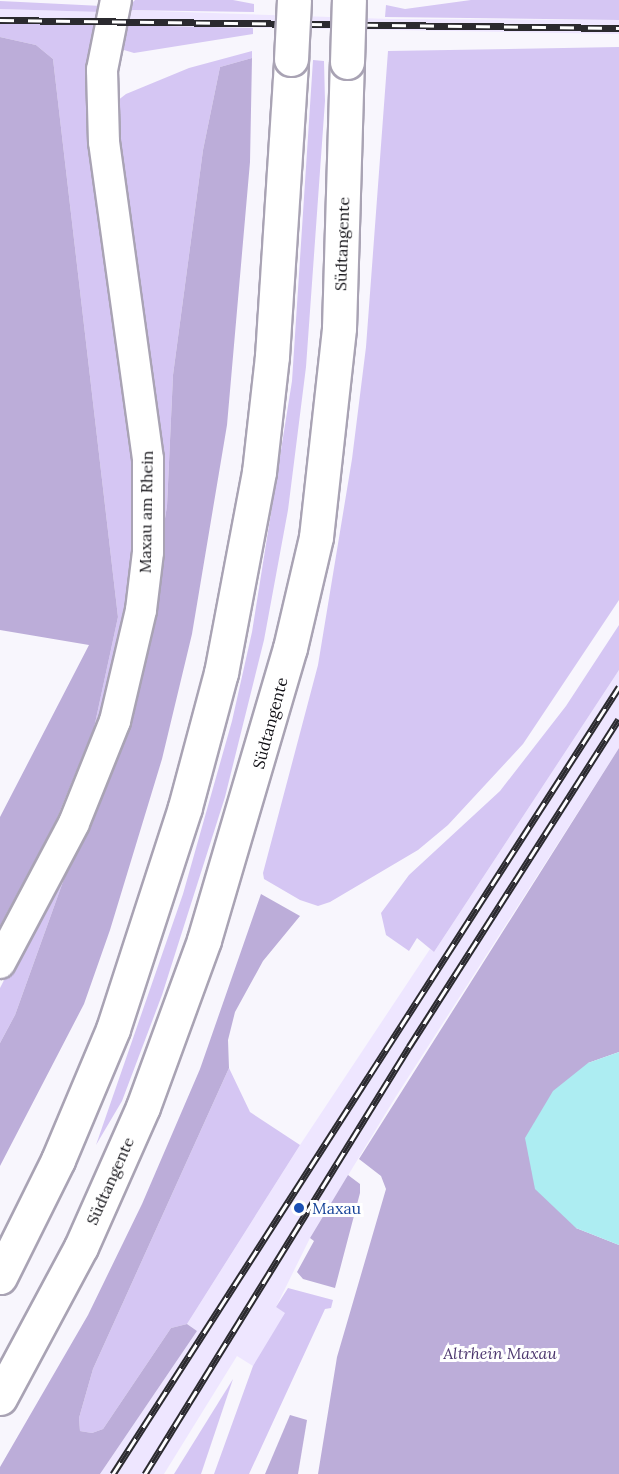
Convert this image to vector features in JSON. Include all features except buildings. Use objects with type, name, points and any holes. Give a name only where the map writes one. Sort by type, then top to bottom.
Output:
[{"type":"highway","points":[[0,1277],[58,1160],[113,1029],[185,807],[221,673],[260,460],[272,356],[294,0]]},
{"type":"highway","name":"Südtangente","points":[[0,1398],[81,1247],[143,1107],[204,940],[290,648],[316,537],[339,328],[349,0]]},
{"type":"street","name":"Maxau am Rhein","points":[[0,963],[74,823],[115,721],[141,610],[148,552],[148,459],[104,142],[102,70],[116,0]]},
{"type":"shaded area","points":[[135,0],[233,0],[254,4],[254,12],[125,10]]},
{"type":"shaded area","points":[[471,0],[619,0],[619,20],[385,17],[386,5],[405,9]]},
{"type":"shaded area","points":[[0,1],[102,6],[100,12],[0,9]]},
{"type":"shaded area","points":[[0,9],[100,12],[97,23],[0,23]]},
{"type":"shaded area","points":[[125,10],[390,19],[619,20],[619,34],[120,25]]},
{"type":"shaded area","points":[[0,23],[97,23],[133,413],[136,546],[125,623],[101,728],[94,728],[118,617],[53,59],[36,45],[0,37]]},
{"type":"shaded area","points":[[120,25],[253,28],[253,34],[134,53],[124,50]]},
{"type":"shaded area","points":[[619,47],[619,600],[523,744],[448,825],[418,850],[330,902],[318,906],[300,900],[264,879],[263,873],[318,665],[352,459],[366,347],[388,51]]},
{"type":"shaded area","points":[[252,51],[252,58],[220,67],[203,150],[173,375],[167,506],[158,561],[114,138],[117,101],[126,94],[189,68]]},
{"type":"shaded area","points":[[313,60],[324,61],[325,101],[306,367],[288,510],[264,640],[225,797],[162,995],[122,1101],[96,1145],[183,894],[232,721],[252,632],[292,381]]},
{"type":"shaded area","points":[[619,625],[619,670],[434,952],[417,938],[409,951],[386,935],[381,913],[409,875],[500,791],[566,706]]},
{"type":"shaded area","points":[[619,670],[619,748],[395,1098],[310,1238],[276,1307],[286,1313],[253,1366],[237,1356],[164,1474],[100,1474],[197,1331],[187,1324],[300,1145],[430,949],[434,952]]},
{"type":"shaded area","points":[[83,826],[15,1015],[0,1043],[0,988]]},
{"type":"shaded area","points":[[229,1068],[250,1112],[300,1145],[187,1324],[171,1328],[103,1429],[92,1433],[80,1431],[79,1418],[93,1369]]},
{"type":"shaded area","points":[[288,1288],[333,1300],[331,1308],[325,1309],[249,1474],[214,1474],[253,1366],[285,1313],[276,1307]]},
{"type":"shaded area","points":[[233,1379],[201,1474],[174,1474]]},
{"type":"green space","points":[[0,37],[36,45],[53,59],[118,617],[94,728],[56,821],[0,926],[0,817],[89,645],[0,630]]},
{"type":"green space","points":[[252,58],[250,162],[227,425],[192,634],[162,759],[110,930],[84,1004],[0,1166],[0,1043],[15,1015],[83,826],[158,561],[167,506],[173,375],[203,150],[220,67]]},
{"type":"green space","name":"Altrhein Maxau","points":[[619,748],[619,1052],[588,1063],[576,1228],[619,1245],[619,1474],[318,1474],[337,1357],[386,1189],[381,1176],[359,1159]]},
{"type":"green space","points":[[261,894],[300,916],[263,961],[235,1012],[228,1040],[229,1068],[93,1369],[79,1418],[80,1431],[92,1433],[103,1429],[171,1328],[187,1324],[197,1331],[100,1474],[0,1474],[0,1467],[88,1315],[142,1204],[200,1069]]},
{"type":"green space","points":[[348,1175],[360,1184],[360,1193],[335,1288],[303,1279],[297,1272],[314,1241],[310,1238]]},
{"type":"green space","points":[[290,1415],[307,1420],[298,1474],[265,1474]]},
{"type":"water","points":[[619,1052],[619,1245],[576,1228],[535,1189],[525,1138],[553,1091],[588,1063]]},
{"type":"railway","points":[[0,20],[619,28]]},
{"type":"railway","points":[[113,1474],[619,687]]},
{"type":"railway","points":[[145,1474],[409,1047],[619,719]]},
{"type":"place","name":"Maxau","points":[[299,1208]]}]
